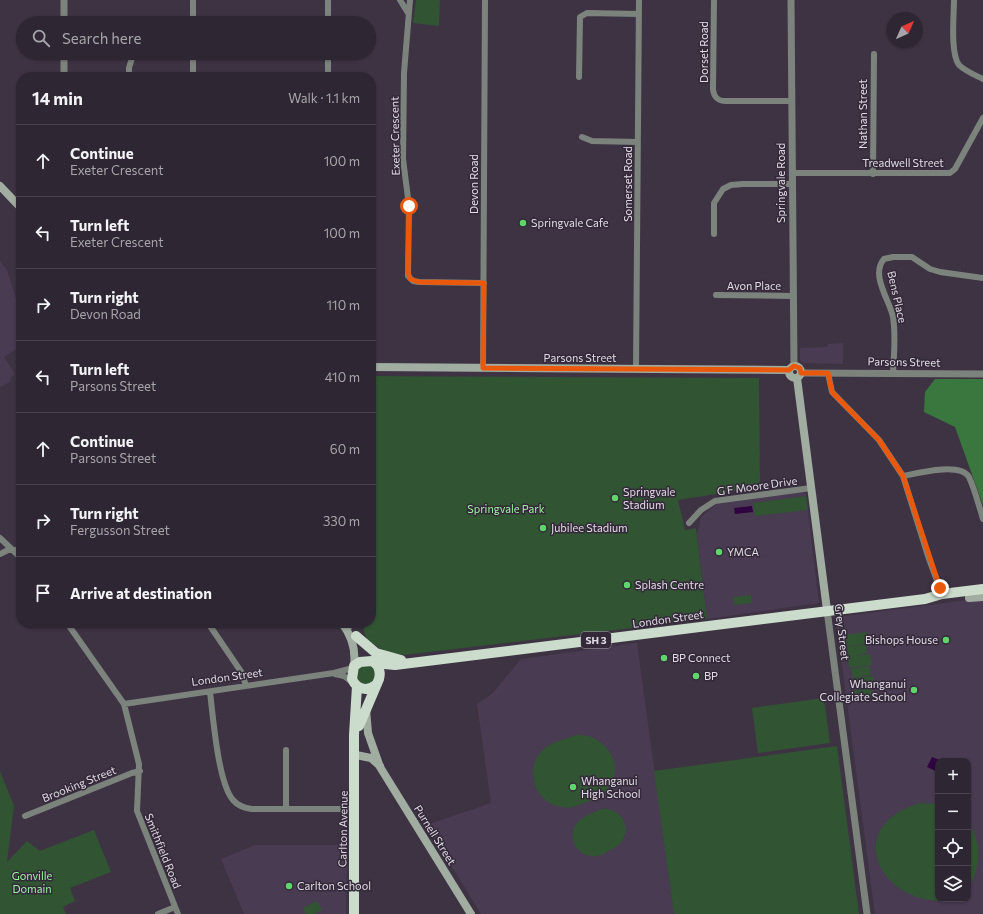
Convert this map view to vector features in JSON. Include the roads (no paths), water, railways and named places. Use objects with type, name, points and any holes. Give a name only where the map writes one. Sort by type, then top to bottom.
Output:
[{"type":"highway","name":"London Street","points":[[374,662],[395,665],[517,651],[828,610],[924,599],[942,594],[983,589]]},
{"type":"highway","name":"London Street","points":[[924,599],[943,600],[983,596]]},
{"type":"highway","points":[[356,636],[376,653],[392,658],[415,662]]},
{"type":"highway","name":"SH 3","points":[[353,667],[363,660],[374,662]]},
{"type":"highway","points":[[374,662],[380,670],[378,682]]},
{"type":"highway","name":"London Street","points":[[378,682],[390,672],[415,662]]},
{"type":"highway","points":[[353,667],[351,674],[356,685]]},
{"type":"highway","name":"SH 3","points":[[356,685],[366,689],[378,682]]},
{"type":"highway","name":"Carlton Avenue","points":[[356,744],[359,726],[378,682]]},
{"type":"highway","name":"Carlton Avenue","points":[[354,914],[356,685]]},
{"type":"main road","points":[[0,186],[16,203]]},
{"type":"main road","name":"Parsons Street","points":[[376,367],[636,369],[792,368]]},
{"type":"main road","points":[[792,368],[791,376],[799,375]]},
{"type":"main road","name":"Grey Street","points":[[799,375],[811,488],[828,610]]},
{"type":"main road","points":[[348,628],[354,647],[353,667]]},
{"type":"main road","points":[[349,628],[374,662]]},
{"type":"main road","name":"Purnell Street","points":[[366,707],[368,733],[380,767],[471,914]]},
{"type":"main road","name":"Purnell Street","points":[[356,755],[371,758],[380,767]]},
{"type":"street","points":[[64,0],[64,16]]},
{"type":"street","points":[[193,0],[193,16]]},
{"type":"street","points":[[328,0],[328,16]]},
{"type":"street","points":[[400,0],[408,13]]},
{"type":"street","name":"Exeter Crescent","points":[[410,0],[404,73],[403,159],[409,206],[408,276],[413,281],[419,282],[484,283]]},
{"type":"street","name":"Devon Road","points":[[483,368],[485,0]]},
{"type":"street","name":"Somerset Road","points":[[636,369],[639,0]]},
{"type":"street","name":"Dorset Road","points":[[714,0],[713,89],[715,97],[719,100],[726,101],[792,101]]},
{"type":"street","name":"Springvale Road","points":[[791,0],[792,368]]},
{"type":"street","points":[[954,0],[954,50],[956,60],[963,68],[983,79]]},
{"type":"street","points":[[579,77],[580,18],[587,13],[639,14]]},
{"type":"street","name":"Nathan Street","points":[[873,174],[874,54]]},
{"type":"street","points":[[64,60],[64,72]]},
{"type":"street","points":[[129,72],[131,60]]},
{"type":"street","points":[[193,60],[193,72]]},
{"type":"street","points":[[328,60],[328,72]]},
{"type":"street","name":"Treadwell Street","points":[[792,173],[943,174],[952,172],[983,118]]},
{"type":"street","points":[[582,138],[592,142],[638,142]]},
{"type":"street","points":[[714,234],[714,203],[722,189],[731,185],[743,184],[792,184]]},
{"type":"street","name":"Bens Place","points":[[893,373],[893,319],[880,279],[880,265],[884,259],[892,256],[912,257],[930,269],[940,272],[983,278]]},
{"type":"street","name":"Avon Place","points":[[716,295],[793,296]]},
{"type":"street","points":[[828,373],[832,392],[879,440],[903,476],[942,594]]},
{"type":"street","name":"Parsons Street","points":[[799,375],[828,373],[983,374]]},
{"type":"street","points":[[903,476],[954,469],[963,472],[969,477],[983,519]]},
{"type":"street","name":"G F Moore Drive","points":[[689,523],[701,510],[715,501],[811,488]]},
{"type":"street","points":[[0,538],[16,552]]},
{"type":"street","points":[[0,554],[14,550]]},
{"type":"street","name":"Grey Street","points":[[828,610],[867,914]]},
{"type":"street","name":"Smithfield Road","points":[[71,628],[124,704],[137,752],[140,771],[137,811],[178,914]]},
{"type":"street","points":[[211,628],[242,673],[246,686]]},
{"type":"street","name":"London Street","points":[[124,704],[334,673],[353,667]]},
{"type":"street","points":[[334,673],[344,676],[356,685]]},
{"type":"street","points":[[210,692],[218,755],[229,795],[236,804],[246,808],[355,809]]},
{"type":"street","points":[[286,750],[286,809]]},
{"type":"street","name":"Brooking Street","points":[[26,816],[140,771]]},
{"type":"street","points":[[158,914],[175,907]]},
{"type":"place","name":"Springvale Cafe","points":[[523,223]]},
{"type":"place","name":"Springvale Stadium","points":[[615,498]]},
{"type":"place","name":"Jubilee Stadium","points":[[543,528]]},
{"type":"place","name":"YMCA","points":[[719,552]]},
{"type":"place","name":"Splash Centre","points":[[627,585]]},
{"type":"place","name":"Bishops House","points":[[946,640]]},
{"type":"place","name":"BP Connect","points":[[664,658]]},
{"type":"place","name":"BP","points":[[696,676]]},
{"type":"place","name":"Whanganui Collegiate School","points":[[914,690]]},
{"type":"place","name":"Whanganui High School","points":[[573,787]]},
{"type":"place","name":"Carlton School","points":[[289,886]]},
{"type":"park label","name":"Springvale Park","points":[[506,509]]},
{"type":"park label","name":"Gonville Domain","points":[[32,882]]}]
